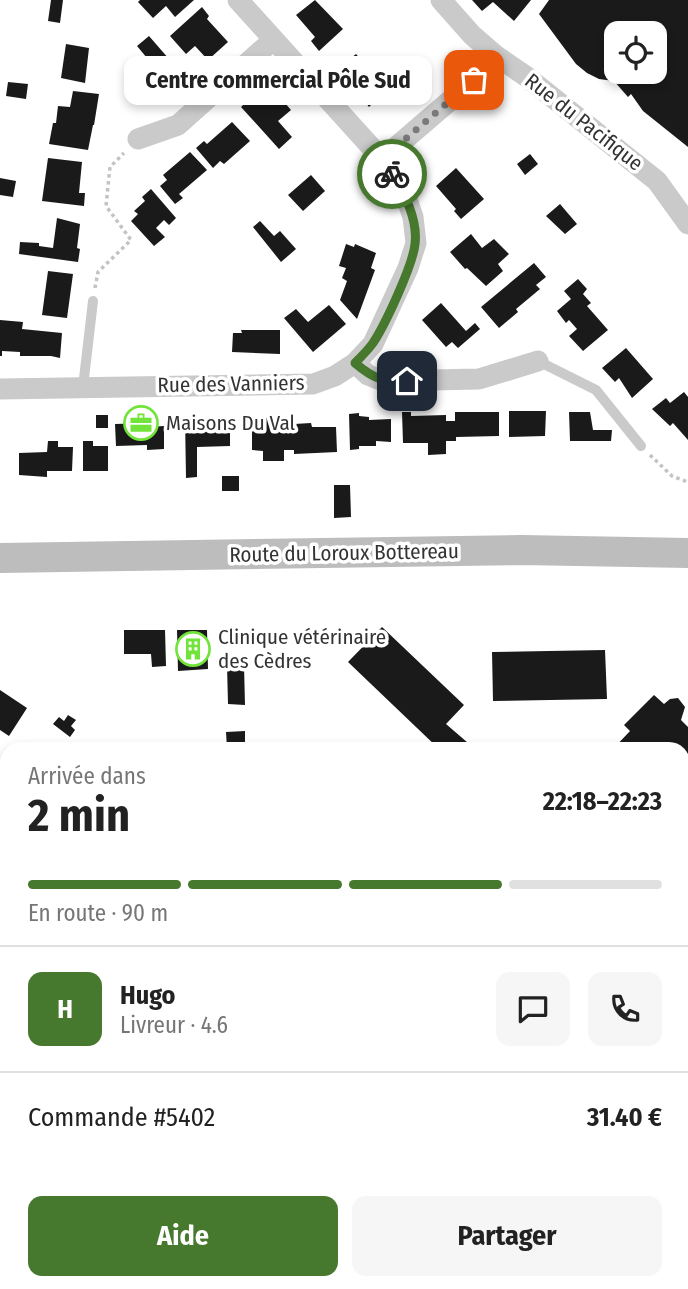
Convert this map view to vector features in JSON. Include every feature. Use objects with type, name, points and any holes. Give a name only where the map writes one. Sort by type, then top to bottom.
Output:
[{"type":"main road","name":"Route du Loroux Bottereau","points":[[0,558],[521,550],[688,553]]},
{"type":"street","name":"Rue des Vanniers","points":[[0,389],[313,384],[335,376],[355,363],[373,344],[408,268],[416,243],[413,217],[404,191],[382,159],[238,0]]},
{"type":"street","name":"Rue du Pacifique","points":[[442,0],[472,35],[495,55],[527,76],[657,181],[688,224]]},
{"type":"street","points":[[138,139],[178,125],[274,40]]},
{"type":"street","points":[[382,159],[489,67],[495,55]]},
{"type":"street","points":[[355,363],[368,375],[383,381],[480,379],[538,361]]},
{"type":"lane","points":[[83,387],[93,301]]},
{"type":"lane","points":[[538,361],[596,390],[641,446]]},
{"type":"path","points":[[98,272],[131,240],[106,206],[110,167],[138,139]]},
{"type":"path","points":[[641,446],[672,476],[688,482]]},
{"type":"building","points":[[51,0],[63,0],[60,23],[48,21]]},
{"type":"building","points":[[194,0],[175,17],[166,6],[153,18],[138,2]]},
{"type":"building","points":[[315,0],[343,29],[319,51],[311,41],[315,37],[296,15]]},
{"type":"building","points":[[472,0],[531,0],[514,21],[493,2],[482,11]]},
{"type":"building","points":[[549,0],[688,0],[688,147],[643,111],[631,94],[628,97],[617,84],[667,84],[667,21],[604,21],[604,80],[587,73],[576,64],[539,14]]},
{"type":"building","points":[[202,7],[209,16],[207,19],[228,42],[208,60],[195,46],[186,54],[170,36]]},
{"type":"building","points":[[149,36],[169,59],[157,70],[137,46]]},
{"type":"building","points":[[66,44],[89,48],[85,83],[61,78]]},
{"type":"building","points":[[356,54],[387,89],[369,107],[346,76],[343,79],[336,70]]},
{"type":"building","points":[[8,82],[28,84],[26,99],[6,96]]},
{"type":"building","points":[[273,89],[291,110],[278,121],[292,137],[279,149],[241,107],[248,100],[252,104],[258,101]]},
{"type":"building","points":[[73,91],[99,94],[88,150],[49,144],[58,106],[70,107]]},
{"type":"building","points":[[232,122],[250,141],[224,164],[220,161],[213,168],[196,148],[204,141],[207,144]]},
{"type":"building","points":[[190,152],[207,170],[179,194],[183,198],[175,204],[160,186],[167,180],[163,175]]},
{"type":"building","points":[[530,154],[538,164],[525,175],[517,164]]},
{"type":"building","points":[[48,158],[82,162],[79,193],[85,193],[84,206],[42,201]]},
{"type":"building","points":[[456,168],[484,199],[461,219],[436,186]]},
{"type":"building","points":[[311,175],[325,191],[303,211],[288,195]]},
{"type":"building","points":[[0,178],[16,181],[13,197],[0,195]]},
{"type":"building","points":[[151,189],[176,218],[169,225],[164,220],[156,228],[165,237],[154,246],[131,221],[138,214],[134,211],[145,201],[142,197]]},
{"type":"building","points":[[560,204],[577,224],[565,234],[546,216]]},
{"type":"building","points":[[57,218],[80,224],[78,262],[19,254],[20,242],[39,243],[39,246],[53,248]]},
{"type":"building","points":[[260,221],[274,236],[280,231],[296,249],[281,262],[253,227]]},
{"type":"building","points":[[471,234],[482,248],[494,239],[509,254],[498,264],[503,271],[486,286],[450,252]]},
{"type":"building","points":[[346,244],[354,247],[355,244],[376,253],[371,268],[375,270],[357,319],[340,300],[347,281],[342,278],[346,268],[339,266]]},
{"type":"building","points":[[534,263],[546,277],[536,285],[540,289],[499,328],[481,307]]},
{"type":"building","points":[[48,271],[73,274],[67,318],[42,315]]},
{"type":"building","points":[[578,279],[587,289],[583,294],[591,303],[587,306],[608,330],[583,351],[569,336],[577,329],[569,320],[566,323],[557,311],[571,299],[564,291]]},
{"type":"building","points":[[441,303],[466,331],[475,323],[480,329],[458,348],[452,342],[446,347],[422,320]]},
{"type":"building","points":[[329,305],[346,324],[313,352],[284,318],[296,309],[308,322]]},
{"type":"building","points":[[0,320],[23,322],[22,329],[62,333],[60,358],[20,356],[20,352],[2,351],[0,356]]},
{"type":"building","points":[[241,330],[280,330],[280,354],[232,352],[233,333],[242,333]]},
{"type":"building","points":[[626,348],[653,379],[632,398],[619,378],[615,382],[602,368]]},
{"type":"building","points":[[684,392],[688,397],[688,440],[673,423],[670,426],[652,409],[666,398],[670,403]]},
{"type":"building","points":[[509,411],[546,411],[545,436],[509,437]]},
{"type":"building","points":[[402,412],[411,412],[411,416],[446,415],[446,421],[455,421],[455,412],[499,412],[499,436],[456,437],[456,441],[446,441],[446,454],[428,455],[428,443],[403,443]]},
{"type":"building","points":[[569,412],[590,412],[593,430],[612,430],[611,441],[570,441]]},
{"type":"building","points":[[359,413],[359,416],[369,417],[369,420],[391,419],[391,442],[376,441],[376,446],[359,446],[359,449],[350,450],[349,414]]},
{"type":"building","points":[[96,415],[108,415],[108,428],[96,428]]},
{"type":"building","points":[[185,417],[195,417],[195,420],[230,419],[230,446],[197,447],[197,477],[186,478]]},
{"type":"building","points":[[252,418],[272,418],[272,421],[285,421],[285,424],[311,423],[312,427],[336,427],[337,452],[294,454],[294,450],[284,450],[284,461],[263,461],[263,451],[252,450]]},
{"type":"building","points":[[147,423],[147,427],[164,426],[164,449],[147,450],[147,445],[116,446],[115,424]]},
{"type":"building","points":[[48,441],[58,441],[58,447],[73,447],[72,471],[47,471],[47,477],[19,475],[19,453],[47,452]]},
{"type":"building","points":[[83,441],[93,441],[93,446],[108,446],[108,471],[83,471]]},
{"type":"building","points":[[222,476],[239,476],[239,491],[222,491]]},
{"type":"building","points":[[334,485],[350,485],[351,517],[334,518]]},
{"type":"building","points":[[382,627],[464,705],[446,724],[467,742],[432,742],[348,662]]},
{"type":"building","points":[[124,630],[165,630],[166,666],[152,667],[151,654],[124,654]]},
{"type":"building","name":"Clinique vétérinaire des Cèdres","points":[[177,630],[207,630],[208,669],[178,671]]},
{"type":"building","points":[[605,650],[607,699],[493,701],[492,652]]},
{"type":"building","points":[[227,665],[244,665],[245,705],[228,704]]},
{"type":"building","points":[[0,690],[27,708],[9,736],[0,730]]},
{"type":"building","points":[[654,695],[664,704],[670,699],[678,698],[685,707],[681,720],[688,727],[688,742],[620,742],[630,731],[624,725]]},
{"type":"building","points":[[68,715],[76,720],[71,726],[75,730],[70,737],[53,724],[59,717],[64,721]]},
{"type":"building","points":[[245,731],[245,742],[227,742],[226,732]]},
{"type":"way so far","points":[[392,174],[382,159],[474,80]]},
{"type":"place","name":"Centre commercial Pôle Sud","points":[[474,80]]},
{"type":"place","name":"Maisons Du Val","points":[[141,423]]},
{"type":"place","name":"Clinique vétérinaire des Cèdres","points":[[193,649]]},
{"type":"route","points":[[392,174],[404,191],[413,217],[416,243],[408,268],[373,344],[355,363],[368,375],[383,381],[407,381]]}]
